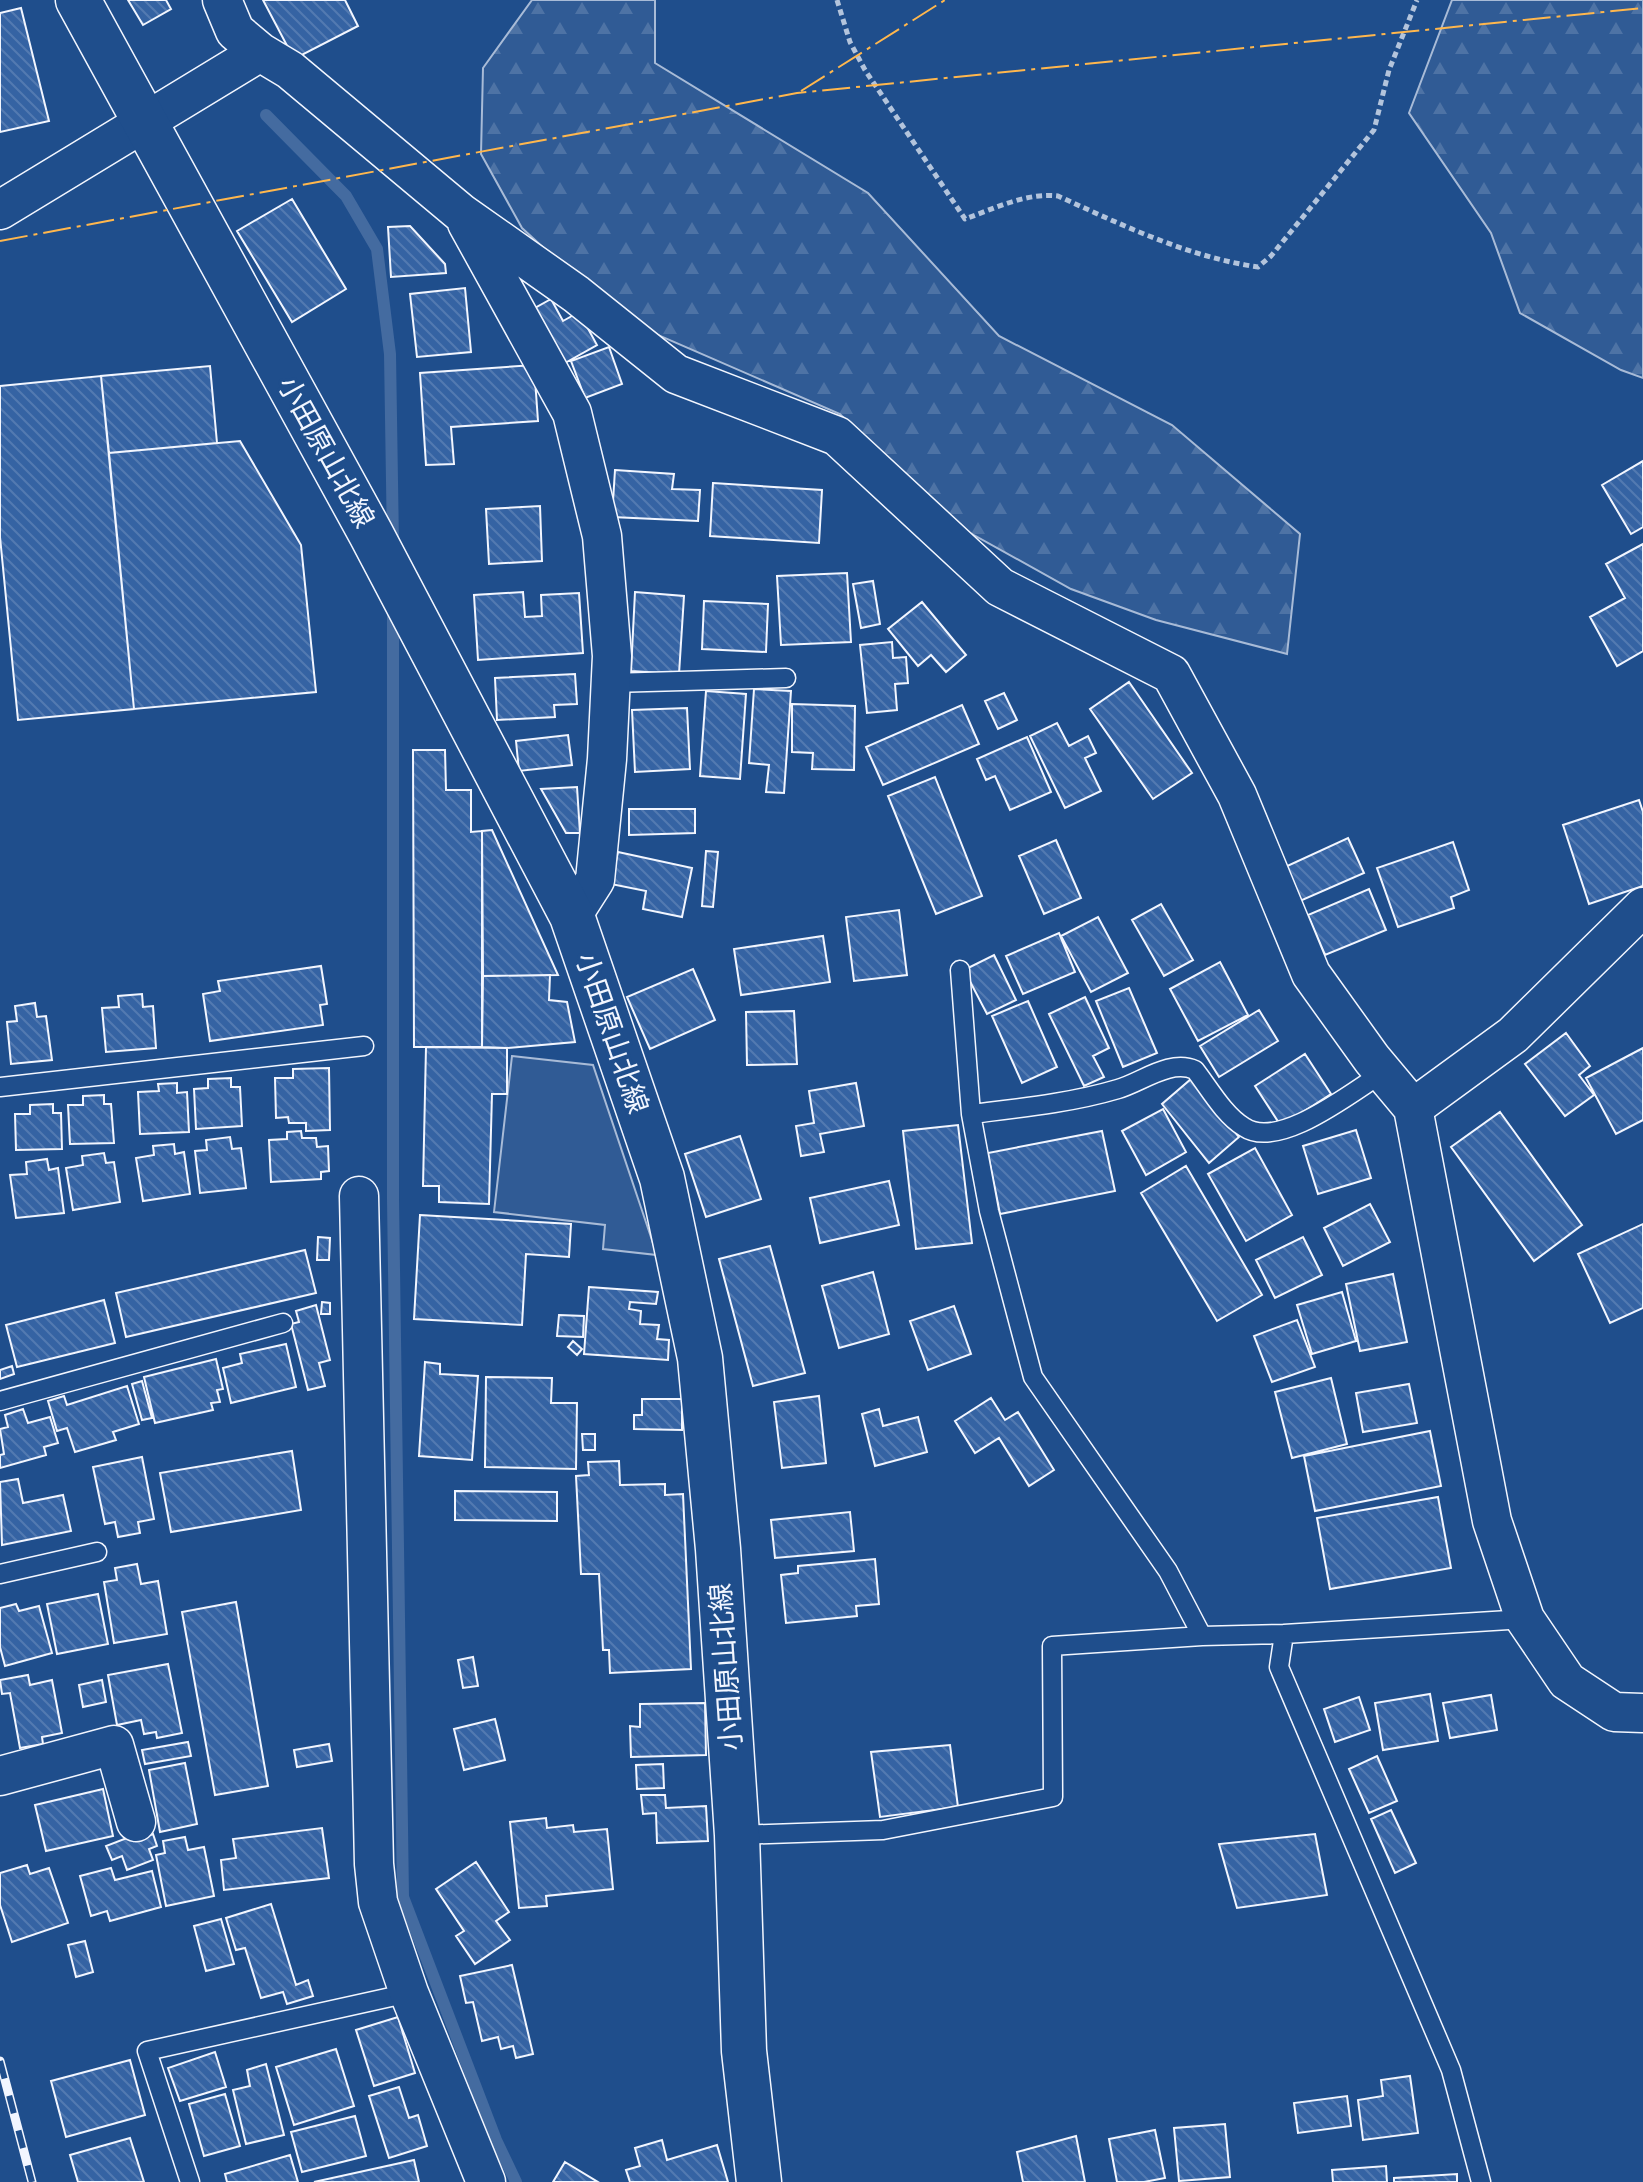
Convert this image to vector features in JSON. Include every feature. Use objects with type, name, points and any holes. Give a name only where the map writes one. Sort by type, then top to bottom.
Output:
[{"type":"main road","name":"小田原山北線","points":[[78,0],[371,534],[572,916],[662,1178],[700,1358],[718,1549],[737,1835],[744,2051],[759,2182]]},
{"type":"street","points":[[222,0],[235,31],[260,52],[290,70],[461,213],[576,294],[676,374],[837,436],[1000,587],[1171,674],[1237,795],[1311,974],[1413,1108],[1492,1521],[1525,1619],[1567,1681],[1614,1712],[1643,1713]]},
{"type":"street","points":[[0,210],[260,52]]},
{"type":"street","points":[[461,213],[572,413],[602,536],[612,656],[607,759],[595,880],[572,916]]},
{"type":"street","points":[[1413,1108],[1513,1035],[1643,907]]},
{"type":"street","points":[[359,1196],[374,1864],[378,1902],[409,1993],[486,2182]]},
{"type":"street","points":[[0,1776],[114,1745],[136,1822]]},
{"type":"lane","points":[[611,683],[786,678]]},
{"type":"lane","points":[[960,970],[971,1114],[989,1211],[1033,1377],[1168,1571],[1202,1636]]},
{"type":"lane","points":[[0,1087],[364,1046]]},
{"type":"lane","points":[[971,1114],[1034,1106],[1118,1089],[1172,1067],[1185,1066],[1195,1070],[1245,1129],[1267,1133],[1291,1129],[1384,1072]]},
{"type":"lane","points":[[0,1401],[283,1323]]},
{"type":"lane","points":[[0,1574],[97,1552]]},
{"type":"lane","points":[[737,1835],[883,1830],[1053,1797],[1052,1646],[1525,1619]]},
{"type":"lane","points":[[1284,1634],[1279,1667],[1451,2070],[1481,2182]]},
{"type":"lane","points":[[190,2182],[147,2051],[409,1993]]},
{"type":"path","points":[[837,0],[850,42],[865,70],[965,219],[1047,194],[1058,196],[1140,233],[1234,263],[1258,267],[1271,256],[1374,130],[1389,70],[1417,0]]},
{"type":"green space","points":[[532,0],[655,0],[655,63],[868,193],[999,336],[1172,425],[1300,534],[1287,654],[1156,620],[1071,589],[945,519],[840,414],[621,319],[522,228],[481,154],[483,68]]},
{"type":"green space","points":[[1452,0],[1643,0],[1643,378],[1621,370],[1520,313],[1491,233],[1409,113]]},
{"type":"shaded area","points":[[512,1056],[593,1065],[657,1255],[603,1249],[605,1225],[494,1212]]},
{"type":"building","points":[[128,0],[166,0],[171,9],[143,25]]},
{"type":"building","points":[[263,0],[345,0],[358,26],[294,59]]},
{"type":"building","points":[[21,8],[49,121],[0,132],[0,13]]},
{"type":"building","points":[[292,199],[346,289],[292,322],[237,231]]},
{"type":"building","points":[[410,226],[445,264],[446,273],[391,277],[388,227]]},
{"type":"building","points":[[465,288],[471,352],[417,357],[410,294]]},
{"type":"building","points":[[551,299],[563,321],[579,312],[597,345],[565,363],[535,308]]},
{"type":"building","points":[[609,347],[622,384],[585,398],[571,361]]},
{"type":"building","points":[[534,365],[538,421],[451,427],[454,464],[426,465],[420,373]]},
{"type":"building","points":[[210,366],[217,443],[109,453],[101,376]]},
{"type":"building","points":[[101,376],[134,709],[18,720],[0,537],[0,386]]},
{"type":"building","points":[[240,441],[301,545],[316,692],[134,709],[109,453]]},
{"type":"building","points":[[1643,461],[1643,527],[1631,534],[1602,485]]},
{"type":"building","points":[[615,470],[674,474],[672,489],[700,490],[698,521],[612,517]]},
{"type":"building","points":[[713,483],[822,490],[819,543],[710,536]]},
{"type":"building","points":[[540,506],[542,561],[489,564],[486,509]]},
{"type":"building","points":[[1643,544],[1643,651],[1617,666],[1590,617],[1625,598],[1606,564]]},
{"type":"building","points":[[847,573],[851,642],[781,645],[777,576]]},
{"type":"building","points":[[873,581],[880,624],[861,628],[853,584]]},
{"type":"building","points":[[523,592],[525,617],[542,616],[541,595],[579,593],[583,653],[478,660],[474,595]]},
{"type":"building","points":[[635,592],[684,596],[679,674],[631,671]]},
{"type":"building","points":[[704,601],[768,604],[766,652],[702,649]]},
{"type":"building","points":[[922,602],[966,655],[946,672],[931,655],[918,666],[888,629]]},
{"type":"building","points":[[892,642],[893,658],[906,657],[908,683],[895,684],[897,710],[867,713],[860,645]]},
{"type":"building","points":[[575,674],[577,704],[554,705],[555,717],[497,720],[495,678]]},
{"type":"building","points":[[1129,682],[1192,773],[1153,799],[1090,709]]},
{"type":"building","points":[[754,689],[791,691],[784,793],[766,792],[769,765],[749,763]]},
{"type":"building","points":[[706,691],[746,694],[740,779],[700,776]]},
{"type":"building","points":[[1004,693],[1017,720],[998,729],[985,701]]},
{"type":"building","points":[[792,704],[855,706],[854,770],[812,769],[813,753],[792,752]]},
{"type":"building","points":[[962,705],[979,744],[883,785],[866,747]]},
{"type":"building","points":[[687,708],[690,769],[635,772],[632,710]]},
{"type":"building","points":[[1057,723],[1069,746],[1088,736],[1096,753],[1085,758],[1101,791],[1065,808],[1030,736]]},
{"type":"building","points":[[568,735],[572,765],[519,771],[516,741]]},
{"type":"building","points":[[1027,737],[1051,792],[1010,810],[995,776],[986,780],[977,759]]},
{"type":"building","points":[[413,750],[445,750],[446,790],[471,790],[471,832],[482,831],[482,1047],[414,1047]]},
{"type":"building","points":[[935,777],[982,896],[936,914],[888,796]]},
{"type":"building","points":[[577,787],[580,833],[566,833],[541,789]]},
{"type":"building","points":[[1639,800],[1643,812],[1643,886],[1589,904],[1563,825]]},
{"type":"building","points":[[629,809],[695,809],[695,833],[629,835]]},
{"type":"building","points":[[492,830],[558,975],[483,976],[482,831]]},
{"type":"building","points":[[1348,838],[1364,873],[1300,901],[1285,867]]},
{"type":"building","points":[[1056,840],[1081,898],[1044,914],[1019,856]]},
{"type":"building","points":[[1453,842],[1469,890],[1451,897],[1454,908],[1398,927],[1377,868]]},
{"type":"building","points":[[706,851],[718,852],[713,907],[702,906]]},
{"type":"building","points":[[618,852],[692,868],[682,917],[643,909],[646,891],[611,884]]},
{"type":"building","points":[[1369,889],[1386,930],[1325,955],[1308,915]]},
{"type":"building","points":[[1161,904],[1193,960],[1164,976],[1132,920]]},
{"type":"building","points":[[899,910],[907,975],[854,981],[846,917]]},
{"type":"building","points":[[1098,917],[1128,973],[1091,992],[1061,936]]},
{"type":"building","points":[[1059,933],[1075,972],[1023,994],[1006,956]]},
{"type":"building","points":[[823,936],[830,982],[741,995],[734,949]]},
{"type":"building","points":[[994,955],[1016,1000],[987,1014],[964,970]]},
{"type":"building","points":[[1220,962],[1248,1015],[1198,1041],[1170,989]]},
{"type":"building","points":[[321,966],[327,1004],[320,1005],[323,1025],[210,1041],[203,994],[220,991],[218,981]]},
{"type":"building","points":[[693,969],[715,1020],[650,1049],[627,997]]},
{"type":"building","points":[[550,975],[549,1000],[567,1002],[575,1042],[482,1047],[483,976]]},
{"type":"building","points":[[1129,988],[1157,1053],[1123,1067],[1096,1001]]},
{"type":"building","points":[[142,994],[143,1007],[153,1006],[156,1048],[106,1052],[102,1008],[119,1007],[118,996]]},
{"type":"building","points":[[1085,997],[1109,1048],[1093,1056],[1104,1077],[1084,1086],[1049,1014]]},
{"type":"building","points":[[1028,1001],[1057,1067],[1022,1083],[992,1016]]},
{"type":"building","points":[[35,1003],[37,1017],[46,1016],[52,1060],[11,1064],[7,1022],[17,1021],[15,1006]]},
{"type":"building","points":[[1259,1010],[1278,1041],[1219,1077],[1200,1046]]},
{"type":"building","points":[[794,1011],[797,1064],[747,1065],[746,1012]]},
{"type":"building","points":[[1566,1033],[1590,1066],[1579,1075],[1594,1095],[1565,1116],[1525,1064]]},
{"type":"building","points":[[426,1047],[507,1048],[507,1094],[492,1094],[489,1204],[439,1202],[439,1186],[423,1186]]},
{"type":"building","points":[[1643,1048],[1643,1120],[1616,1134],[1586,1078]]},
{"type":"building","points":[[1305,1054],[1331,1094],[1281,1126],[1255,1086]]},
{"type":"building","points":[[329,1068],[330,1130],[306,1131],[306,1123],[289,1123],[288,1117],[276,1118],[275,1078],[293,1078],[293,1069]]},
{"type":"building","points":[[231,1078],[231,1087],[240,1087],[242,1126],[196,1129],[194,1089],[208,1088],[208,1079]]},
{"type":"building","points":[[1191,1079],[1239,1137],[1209,1163],[1162,1104]]},
{"type":"building","points":[[177,1083],[177,1093],[187,1092],[189,1132],[140,1134],[138,1092],[159,1091],[158,1084]]},
{"type":"building","points":[[856,1083],[864,1126],[820,1134],[824,1152],[801,1156],[796,1126],[814,1123],[809,1091]]},
{"type":"building","points":[[104,1095],[104,1104],[111,1104],[114,1143],[70,1144],[68,1105],[83,1105],[83,1096]]},
{"type":"building","points":[[53,1104],[53,1113],[61,1113],[62,1149],[16,1150],[15,1114],[30,1114],[30,1105]]},
{"type":"building","points":[[1163,1109],[1186,1152],[1146,1175],[1122,1131]]},
{"type":"building","points":[[1500,1112],[1582,1225],[1534,1261],[1451,1147]]},
{"type":"building","points":[[958,1125],[972,1243],[916,1249],[903,1131]]},
{"type":"building","points":[[1356,1130],[1371,1178],[1318,1194],[1303,1146]]},
{"type":"building","points":[[301,1131],[302,1138],[316,1138],[317,1147],[328,1146],[329,1171],[321,1172],[321,1179],[271,1182],[269,1140],[287,1139],[287,1132]]},
{"type":"building","points":[[1102,1131],[1115,1191],[1000,1214],[988,1153]]},
{"type":"building","points":[[740,1136],[761,1199],[706,1217],[685,1154]]},
{"type":"building","points":[[230,1137],[232,1149],[241,1148],[246,1188],[200,1193],[195,1151],[207,1150],[206,1140]]},
{"type":"building","points":[[174,1144],[175,1154],[184,1152],[190,1194],[143,1201],[136,1158],[154,1155],[153,1146]]},
{"type":"building","points":[[1255,1148],[1292,1215],[1246,1241],[1208,1174]]},
{"type":"building","points":[[104,1153],[106,1163],[114,1162],[120,1202],[73,1210],[66,1168],[83,1165],[82,1156]]},
{"type":"building","points":[[47,1159],[49,1170],[58,1168],[64,1213],[16,1218],[10,1175],[27,1174],[26,1162]]},
{"type":"building","points":[[1186,1166],[1262,1295],[1217,1321],[1141,1193]]},
{"type":"building","points":[[889,1181],[899,1225],[820,1243],[810,1198]]},
{"type":"building","points":[[1370,1204],[1390,1242],[1343,1266],[1324,1228]]},
{"type":"building","points":[[420,1215],[571,1224],[569,1257],[526,1254],[522,1325],[414,1319]]},
{"type":"building","points":[[1643,1224],[1643,1308],[1610,1323],[1578,1254]]},
{"type":"building","points":[[318,1237],[330,1238],[329,1260],[317,1260]]},
{"type":"building","points":[[1303,1237],[1322,1275],[1275,1298],[1256,1260]]},
{"type":"building","points":[[770,1246],[805,1373],[753,1386],[719,1259]]},
{"type":"building","points":[[305,1250],[316,1293],[126,1337],[116,1293]]},
{"type":"building","points":[[873,1272],[889,1334],[839,1348],[822,1286]]},
{"type":"building","points":[[1393,1274],[1407,1342],[1360,1351],[1346,1284]]},
{"type":"building","points":[[589,1287],[658,1292],[656,1304],[630,1302],[629,1309],[641,1311],[640,1324],[659,1325],[657,1339],[669,1340],[668,1360],[584,1354]]},
{"type":"building","points":[[1342,1292],[1356,1341],[1312,1354],[1297,1305]]},
{"type":"building","points":[[104,1300],[115,1343],[17,1367],[6,1325]]},
{"type":"building","points":[[322,1302],[330,1303],[330,1314],[321,1314]]},
{"type":"building","points":[[316,1305],[330,1360],[319,1363],[325,1386],[308,1390],[291,1324],[299,1322],[296,1311]]},
{"type":"building","points":[[954,1306],[971,1354],[928,1370],[910,1321]]},
{"type":"building","points":[[559,1315],[584,1316],[583,1337],[557,1336]]},
{"type":"building","points":[[1297,1320],[1315,1367],[1272,1382],[1254,1336]]},
{"type":"building","points":[[573,1341],[582,1349],[577,1355],[568,1347]]},
{"type":"building","points":[[286,1344],[296,1387],[231,1403],[223,1368],[242,1363],[240,1354]]},
{"type":"building","points":[[216,1359],[223,1389],[217,1390],[220,1402],[211,1403],[213,1410],[155,1423],[144,1377]]},
{"type":"building","points":[[425,1362],[440,1364],[440,1374],[478,1376],[472,1460],[419,1456]]},
{"type":"building","points":[[12,1366],[14,1374],[0,1379],[0,1370]]},
{"type":"building","points":[[486,1377],[552,1378],[551,1403],[577,1403],[576,1469],[485,1467]]},
{"type":"building","points":[[1331,1378],[1347,1444],[1292,1458],[1275,1392]]},
{"type":"building","points":[[142,1381],[152,1418],[142,1420],[132,1384]]},
{"type":"building","points":[[1409,1384],[1417,1423],[1363,1432],[1356,1393]]},
{"type":"building","points":[[127,1386],[139,1424],[113,1432],[116,1440],[75,1452],[67,1428],[57,1431],[48,1401],[64,1396],[67,1405]]},
{"type":"building","points":[[819,1396],[826,1463],[782,1468],[774,1402]]},
{"type":"building","points":[[991,1398],[1005,1420],[1018,1412],[1054,1470],[1029,1486],[999,1438],[975,1453],[955,1421]]},
{"type":"building","points":[[642,1399],[682,1399],[682,1430],[634,1429],[634,1415],[642,1415]]},
{"type":"building","points":[[23,1409],[28,1423],[50,1417],[58,1443],[44,1447],[46,1455],[0,1468],[0,1455],[4,1454],[0,1429],[8,1427],[5,1415]]},
{"type":"building","points":[[879,1409],[883,1426],[918,1417],[927,1452],[875,1466],[862,1414]]},
{"type":"building","points":[[1430,1431],[1441,1486],[1315,1511],[1304,1456]]},
{"type":"building","points":[[582,1434],[595,1434],[595,1450],[583,1450]]},
{"type":"building","points":[[292,1451],[301,1510],[171,1532],[160,1473]]},
{"type":"building","points":[[142,1457],[154,1519],[138,1522],[140,1533],[118,1537],[115,1522],[105,1524],[93,1467]]},
{"type":"building","points":[[619,1461],[620,1485],[665,1484],[665,1495],[683,1494],[691,1669],[610,1673],[609,1650],[603,1650],[599,1574],[581,1574],[576,1476],[589,1475],[588,1462]]},
{"type":"building","points":[[18,1479],[23,1503],[63,1495],[71,1531],[2,1545],[0,1482]]},
{"type":"building","points":[[455,1491],[557,1492],[557,1521],[455,1520]]},
{"type":"building","points":[[1438,1497],[1451,1568],[1330,1589],[1317,1518]]},
{"type":"building","points":[[850,1512],[854,1551],[775,1558],[771,1520]]},
{"type":"building","points":[[875,1559],[879,1604],[856,1606],[857,1616],[786,1623],[781,1575],[798,1573],[798,1566]]},
{"type":"building","points":[[137,1564],[141,1584],[158,1581],[167,1634],[114,1643],[104,1582],[117,1580],[115,1568]]},
{"type":"building","points":[[98,1594],[108,1644],[57,1654],[47,1604]]},
{"type":"building","points":[[236,1602],[268,1786],[215,1795],[182,1612]]},
{"type":"building","points":[[16,1604],[19,1611],[39,1606],[52,1653],[5,1666],[0,1647],[0,1608]]},
{"type":"building","points":[[473,1657],[478,1686],[463,1688],[458,1660]]},
{"type":"building","points":[[168,1664],[182,1733],[157,1738],[156,1732],[144,1734],[141,1720],[117,1725],[108,1675]]},
{"type":"building","points":[[28,1675],[30,1685],[52,1680],[62,1733],[42,1737],[43,1744],[20,1748],[10,1693],[2,1694],[0,1680]]},
{"type":"building","points":[[102,1680],[106,1702],[83,1707],[79,1685]]},
{"type":"building","points":[[1430,1694],[1438,1741],[1383,1750],[1375,1703]]},
{"type":"building","points":[[1491,1695],[1497,1730],[1450,1738],[1443,1703]]},
{"type":"building","points":[[1359,1697],[1370,1730],[1335,1742],[1324,1709]]},
{"type":"building","points":[[705,1703],[706,1755],[631,1757],[630,1726],[640,1727],[640,1704]]},
{"type":"building","points":[[495,1719],[505,1760],[464,1770],[454,1729]]},
{"type":"building","points":[[188,1742],[191,1756],[145,1764],[142,1750]]},
{"type":"building","points":[[329,1744],[332,1761],[297,1767],[294,1750]]},
{"type":"building","points":[[950,1745],[958,1807],[880,1817],[871,1752]]},
{"type":"building","points":[[1377,1756],[1397,1801],[1369,1813],[1349,1769]]},
{"type":"building","points":[[185,1763],[197,1824],[160,1832],[149,1770]]},
{"type":"building","points":[[663,1764],[664,1788],[637,1789],[636,1765]]},
{"type":"building","points":[[103,1789],[113,1836],[46,1851],[35,1805]]},
{"type":"building","points":[[641,1795],[665,1795],[666,1808],[706,1806],[708,1841],[657,1843],[656,1813],[643,1814]]},
{"type":"building","points":[[1391,1810],[1416,1863],[1395,1873],[1371,1819]]},
{"type":"building","points":[[546,1818],[547,1828],[573,1825],[574,1832],[607,1829],[613,1889],[546,1896],[547,1906],[519,1908],[510,1822]]},
{"type":"building","points":[[322,1828],[329,1878],[224,1890],[221,1860],[236,1858],[233,1839]]},
{"type":"building","points":[[153,1834],[157,1846],[149,1849],[153,1860],[127,1870],[122,1856],[112,1860],[106,1846],[132,1836],[134,1841]]},
{"type":"building","points":[[1315,1834],[1327,1895],[1237,1908],[1219,1844]]},
{"type":"building","points":[[185,1837],[188,1850],[204,1847],[214,1896],[166,1906],[156,1855],[165,1853],[163,1841]]},
{"type":"building","points":[[476,1862],[509,1912],[496,1921],[510,1940],[475,1964],[456,1936],[464,1931],[436,1889]]},
{"type":"building","points":[[27,1865],[30,1874],[49,1868],[68,1923],[12,1942],[0,1905],[0,1873]]},
{"type":"building","points":[[111,1868],[115,1880],[152,1871],[161,1907],[110,1921],[107,1911],[91,1916],[80,1876]]},
{"type":"building","points":[[271,1904],[296,1985],[308,1980],[313,1996],[287,2004],[283,1992],[261,1998],[245,1948],[236,1950],[226,1918]]},
{"type":"building","points":[[221,1919],[234,1964],[206,1971],[194,1926]]},
{"type":"building","points":[[85,1941],[93,1972],[76,1977],[68,1945]]},
{"type":"building","points":[[512,1965],[533,2054],[516,2058],[513,2046],[501,2049],[498,2037],[482,2041],[473,2002],[466,2003],[460,1976]]},
{"type":"building","points":[[398,2017],[415,2073],[374,2086],[356,2030]]},
{"type":"building","points":[[336,2049],[354,2106],[294,2125],[276,2067]]},
{"type":"building","points":[[215,2052],[226,2087],[180,2101],[168,2068]]},
{"type":"building","points":[[130,2060],[145,2115],[66,2137],[51,2081]]},
{"type":"building","points":[[266,2064],[284,2135],[246,2144],[233,2090],[250,2086],[247,2070]]},
{"type":"building","points":[[1410,2076],[1418,2133],[1363,2140],[1358,2100],[1383,2096],[1381,2080]]},
{"type":"building","points":[[399,2087],[409,2118],[418,2115],[427,2146],[389,2158],[369,2096]]},
{"type":"building","points":[[225,2094],[240,2146],[204,2156],[189,2104]]},
{"type":"building","points":[[1347,2096],[1351,2126],[1298,2133],[1294,2103]]},
{"type":"building","points":[[355,2116],[366,2156],[302,2172],[291,2132]]},
{"type":"building","points":[[1225,2124],[1230,2177],[1179,2181],[1174,2128]]},
{"type":"building","points":[[1155,2130],[1165,2178],[1117,2182],[1109,2139]]},
{"type":"building","points":[[1076,2136],[1085,2182],[1023,2182],[1017,2152]]},
{"type":"building","points":[[130,2138],[144,2182],[78,2182],[70,2155]]},
{"type":"building","points":[[662,2140],[667,2160],[717,2145],[728,2182],[630,2182],[626,2170],[640,2166],[635,2148]]},
{"type":"building","points":[[290,2155],[298,2182],[227,2182],[225,2174]]},
{"type":"building","points":[[414,2160],[419,2182],[314,2182]]},
{"type":"building","points":[[565,2162],[598,2182],[553,2182]]},
{"type":"building","points":[[1386,2166],[1387,2182],[1333,2182],[1332,2170]]},
{"type":"building","points":[[1457,2174],[1457,2182],[1394,2182],[1394,2178]]},
{"type":"waterway","points":[[266,115],[346,196],[377,249],[390,354],[393,544]]},
{"type":"waterway","points":[[393,607],[393,1199],[403,1897],[496,2140],[516,2182]]},
{"type":"railway","points":[[0,2061],[32,2182]]},
{"type":"power","points":[[801,91],[945,0]]},
{"type":"power","points":[[0,241],[797,93],[1643,8]]}]
